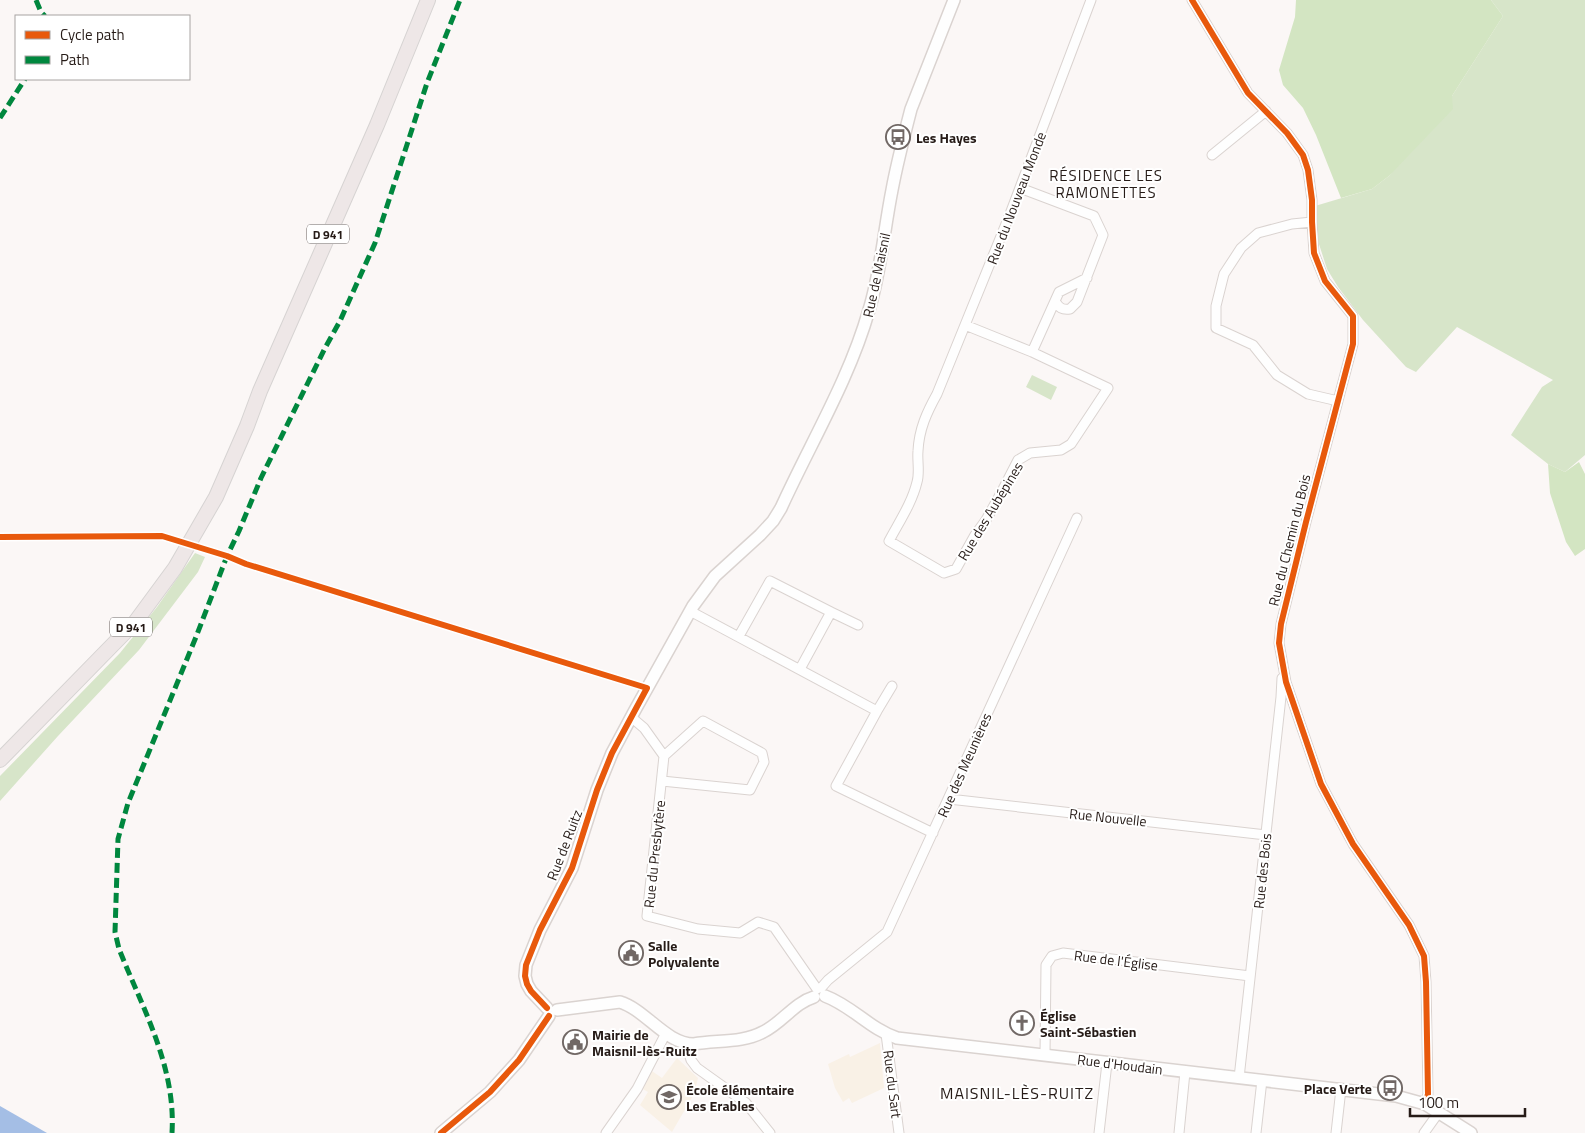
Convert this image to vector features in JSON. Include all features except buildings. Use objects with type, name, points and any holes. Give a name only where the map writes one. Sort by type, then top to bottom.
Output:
[{"type":"main road","name":"D 941","points":[[0,760],[136,621],[175,568],[216,498],[260,391],[377,125],[428,0]]},
{"type":"street","name":"Rue de Maisnil","points":[[760,535],[781,508],[853,360],[870,309],[892,192],[911,109],[954,0]]},
{"type":"street","name":"Rue du Nouveau Monde","points":[[937,394],[1020,188],[1091,0]]},
{"type":"street","name":"Rue du Chemin du Bois","points":[[1192,0],[1248,93],[1287,133],[1303,155],[1308,170],[1312,200],[1314,253],[1325,280],[1353,316],[1353,344],[1306,522],[1279,643],[1286,682],[1313,763],[1327,796],[1353,844],[1409,925],[1424,956],[1428,1094],[1425,1104]]},
{"type":"street","points":[[1212,155],[1266,111]]},
{"type":"street","points":[[1020,188],[1094,216],[1103,235],[1077,302],[1070,309],[1063,310],[1058,307],[1055,301]]},
{"type":"street","points":[[1312,222],[1292,224],[1258,233],[1241,248],[1224,274],[1216,306],[1216,328],[1253,345],[1277,375],[1308,394],[1338,401]]},
{"type":"street","points":[[965,326],[1032,352],[1059,292],[1087,278]]},
{"type":"street","name":"Rue des Aubépines","points":[[937,394],[920,430],[918,480],[913,497],[889,541],[944,573],[956,569],[975,535],[986,520],[1018,460],[1030,453],[1061,450],[1071,444],[1108,388],[1032,352]]},
{"type":"street","name":"Rue des Meunières","points":[[819,992],[828,980],[887,932],[1077,518]]},
{"type":"street","name":"Rue de Ruitz","points":[[551,1011],[528,984],[525,976],[526,966],[540,930],[572,868],[612,754],[690,611],[715,576],[760,535]]},
{"type":"street","points":[[739,636],[770,581],[858,625]]},
{"type":"street","points":[[690,611],[877,711]]},
{"type":"street","points":[[800,669],[831,612]]},
{"type":"street","name":"Rue des Bois","points":[[1239,1078],[1281,697],[1282,665]]},
{"type":"street","points":[[892,686],[836,786],[933,833]]},
{"type":"street","points":[[631,717],[644,728],[664,756],[702,721],[762,753],[764,762],[750,790],[662,781]]},
{"type":"street","name":"Rue du Presbytère","points":[[664,756],[647,916],[698,929],[740,933],[758,922],[774,926],[819,992]]},
{"type":"street","name":"Rue Nouvelle","points":[[949,799],[1266,835]]},
{"type":"street","name":"Rue de l'Église","points":[[1045,1055],[1046,965],[1052,956],[1063,953],[1250,976]]},
{"type":"street","points":[[441,1133],[490,1092],[519,1060],[551,1011],[620,1002],[686,1044],[755,1036],[765,1032],[796,1006],[819,992]]},
{"type":"street","name":"Rue d'Houdain","points":[[819,992],[845,1005],[886,1034],[903,1039],[1396,1096],[1425,1104],[1471,1133]]},
{"type":"street","points":[[606,1133],[637,1089],[666,1033]]},
{"type":"street","name":"Rue du Sart","points":[[886,1034],[899,1133]]},
{"type":"street","points":[[686,1044],[691,1060],[697,1068],[746,1103],[770,1133]]},
{"type":"street","points":[[1099,1133],[1107,1063]]},
{"type":"street","points":[[1179,1133],[1184,1072]]},
{"type":"street","points":[[1256,1133],[1262,1080]]},
{"type":"street","points":[[1336,1133],[1341,1089]]},
{"type":"street","points":[[1424,1133],[1439,1112]]},
{"type":"shaded area","points":[[880,1043],[884,1088],[852,1103],[849,1098],[843,1102],[835,1088],[828,1064],[849,1054],[850,1057]]},
{"type":"shaded area","name":"École élémentaire Les Erables","points":[[677,1058],[698,1078],[694,1094],[672,1132],[640,1105],[648,1092],[641,1088],[649,1069],[662,1078]]},
{"type":"green space","points":[[1296,0],[1491,0],[1503,16],[1452,96],[1453,109],[1389,176],[1372,189],[1341,198],[1303,108],[1283,85],[1279,70],[1295,17]]},
{"type":"green space","points":[[1491,0],[1585,0],[1585,455],[1565,472],[1548,464],[1511,435],[1542,387],[1553,380],[1457,327],[1416,372],[1406,367],[1363,320],[1338,287],[1327,269],[1318,241],[1315,206],[1372,189],[1389,176],[1452,96],[1503,16]]},
{"type":"green space","points":[[1032,375],[1057,387],[1051,400],[1026,387]]},
{"type":"green space","points":[[1579,462],[1585,474],[1585,549],[1575,556],[1566,542],[1550,493],[1548,464],[1565,472]]},
{"type":"green space","points":[[195,553],[205,557],[198,572],[139,650],[0,801],[0,776],[120,653],[157,607]]},
{"type":"water","points":[[0,1106],[47,1133],[0,1133]]},
{"type":"marked path","points":[[36,0],[44,15]]},
{"type":"marked path","points":[[172,1133],[169,1085],[163,1062],[156,1039],[119,949],[115,932],[118,839],[128,803],[227,556],[261,478],[340,321],[375,243],[427,83],[460,0]]},
{"type":"marked path","points":[[0,118],[24,80]]},
{"type":"cycle path","points":[[1192,0],[1248,93],[1287,133],[1303,155],[1308,170],[1312,200],[1314,253],[1325,281],[1353,316],[1353,344],[1306,522],[1281,624],[1279,643],[1286,682],[1321,784],[1353,844],[1409,925],[1424,956],[1428,1094],[1425,1104]]},
{"type":"cycle path","points":[[0,537],[162,536],[227,556],[246,564],[647,688],[612,753],[597,790],[572,868],[540,930],[526,965],[525,976],[527,984],[547,1008]]},
{"type":"cycle path","points":[[441,1133],[490,1092],[519,1060],[549,1016]]},
{"type":"place","name":"Les Hayes","points":[[898,137]]},
{"type":"place","name":"Salle Polyvalente","points":[[631,953]]},
{"type":"place","name":"Église Saint-Sébastien","points":[[1022,1023]]},
{"type":"place","name":"Mairie de Maisnil-lès-Ruitz","points":[[575,1042]]},
{"type":"place","name":"Place Verte","points":[[1390,1088]]},
{"type":"place","name":"École élémentaire Les Erables","points":[[669,1097]]},
{"type":"district","name":"RÉSIDENCE LES RAMONETTES","points":[[1106,184]]},
{"type":"district","name":"MAISNIL-LÈS-RUITZ","points":[[1017,1093]]}]
